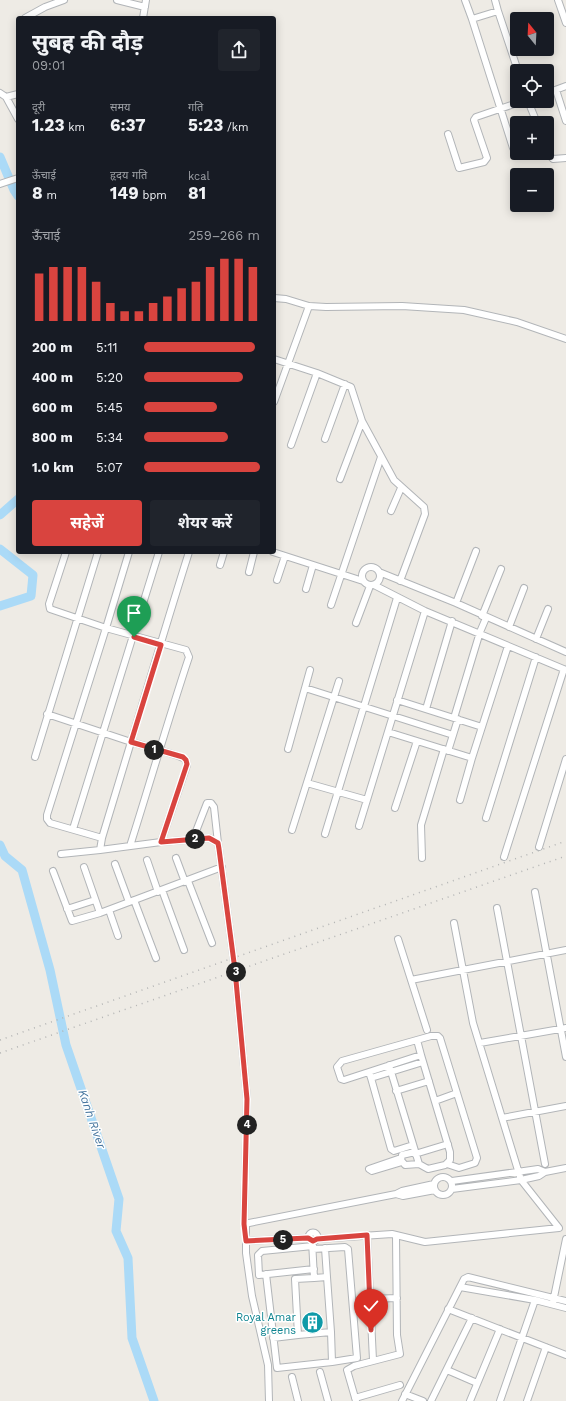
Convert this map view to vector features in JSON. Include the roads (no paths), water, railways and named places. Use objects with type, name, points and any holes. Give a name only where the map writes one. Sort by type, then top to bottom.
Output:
[{"type":"street","points":[[29,16],[45,7],[64,0]]},
{"type":"street","points":[[117,0],[145,3],[143,16]]},
{"type":"street","points":[[465,0],[510,138]]},
{"type":"street","points":[[495,0],[516,64]]},
{"type":"street","points":[[558,0],[566,23]]},
{"type":"street","points":[[472,19],[498,11]]},
{"type":"street","points":[[566,86],[556,90],[566,121]]},
{"type":"street","points":[[0,93],[6,97],[16,115]]},
{"type":"street","points":[[6,97],[16,94]]},
{"type":"street","points":[[448,134],[459,168],[487,160],[474,120],[510,105]]},
{"type":"street","points":[[554,159],[566,158]]},
{"type":"street","points":[[0,184],[16,179]]},
{"type":"street","points":[[276,298],[286,299],[309,306],[402,306],[464,310],[517,322],[566,339]]},
{"type":"street","points":[[276,397],[290,363],[309,306]]},
{"type":"street","points":[[276,359],[317,373],[350,387],[362,421],[381,457],[400,488],[420,503],[425,511],[400,581]]},
{"type":"street","points":[[291,445],[317,373]]},
{"type":"street","points":[[325,439],[345,384]]},
{"type":"street","points":[[340,479],[362,421]]},
{"type":"street","points":[[331,605],[381,457]]},
{"type":"street","points":[[391,512],[400,488]]},
{"type":"street","points":[[456,603],[476,551]]},
{"type":"street","points":[[276,553],[363,580],[425,611],[480,632],[508,646],[565,669],[504,857]]},
{"type":"street","points":[[65,554],[49,607],[51,611],[161,645],[186,650],[189,658],[171,710],[160,752],[130,846]]},
{"type":"street","points":[[35,757],[97,554]]},
{"type":"street","points":[[102,838],[50,823],[47,819],[128,554]]},
{"type":"street","points":[[72,829],[134,637],[158,554]]},
{"type":"street","points":[[100,850],[102,838],[189,554]]},
{"type":"street","points":[[220,565],[223,554]]},
{"type":"street","points":[[249,572],[254,554]]},
{"type":"street","points":[[277,580],[285,556]]},
{"type":"street","points":[[306,589],[313,565]]},
{"type":"street","points":[[363,580],[362,574],[365,569],[375,568],[380,572],[400,581],[456,603],[565,652],[566,644]]},
{"type":"street","points":[[422,858],[421,825],[446,750],[453,735],[484,616],[501,569]]},
{"type":"street","points":[[356,623],[372,585],[380,580],[380,572]]},
{"type":"street","points":[[509,627],[524,588]]},
{"type":"street","points":[[325,834],[397,598]]},
{"type":"street","points":[[536,639],[548,609]]},
{"type":"street","points":[[359,826],[425,611]]},
{"type":"street","points":[[426,709],[452,621]]},
{"type":"street","points":[[460,800],[508,646]]},
{"type":"street","points":[[486,818],[536,657]]},
{"type":"street","points":[[288,749],[310,670]]},
{"type":"street","points":[[292,830],[339,681]]},
{"type":"street","points":[[305,688],[453,735]]},
{"type":"street","points":[[397,700],[482,727]]},
{"type":"street","points":[[47,714],[160,752],[183,757],[186,760],[187,764],[161,842]]},
{"type":"street","points":[[388,732],[472,758]]},
{"type":"street","points":[[395,808],[417,741]]},
{"type":"street","points":[[539,847],[566,759]]},
{"type":"street","points":[[307,783],[367,800]]},
{"type":"street","points":[[193,839],[207,803],[210,803],[214,807],[235,970],[247,1099],[246,1253],[252,1296],[268,1365],[269,1401]]},
{"type":"street","points":[[61,854],[193,839],[209,838],[218,843]]},
{"type":"street","points":[[176,858],[212,943]]},
{"type":"street","points":[[147,860],[184,950]]},
{"type":"street","points":[[115,864],[156,958]]},
{"type":"street","points":[[84,867],[100,913]]},
{"type":"street","points":[[53,871],[72,921],[109,910],[222,867]]},
{"type":"street","points":[[535,892],[563,1028],[566,1057]]},
{"type":"street","points":[[67,910],[96,900]]},
{"type":"street","points":[[497,908],[545,1164]]},
{"type":"street","points":[[109,910],[118,936]]},
{"type":"street","points":[[454,923],[473,1023],[518,1172],[521,1180],[566,1238],[553,1301]]},
{"type":"street","points":[[398,939],[427,1030]]},
{"type":"street","points":[[411,980],[566,950]]},
{"type":"street","points":[[480,1043],[563,1028]]},
{"type":"street","points":[[389,1068],[419,1164],[424,1168],[430,1169],[446,1165],[459,1168],[471,1165],[476,1161],[440,1038],[436,1035],[342,1061],[337,1065],[340,1079],[345,1080],[370,1075],[389,1068],[422,1058]]},
{"type":"street","points":[[246,1223],[396,1194],[402,1191],[435,1184],[444,1176],[446,1165],[450,1157],[448,1144],[417,1040]]},
{"type":"street","points":[[370,1075],[391,1149],[394,1150],[413,1145]]},
{"type":"street","points":[[396,1091],[429,1081]]},
{"type":"street","points":[[435,1101],[457,1093]]},
{"type":"street","points":[[502,1118],[566,1106]]},
{"type":"street","points":[[401,1160],[402,1155],[448,1144]]},
{"type":"street","points":[[401,1160],[404,1165],[419,1164]]},
{"type":"street","points":[[382,1166],[401,1160]]},
{"type":"street","points":[[430,1169],[440,1194],[446,1195],[452,1189],[521,1180],[540,1176],[545,1172],[566,1168]]},
{"type":"street","points":[[452,1182],[538,1169],[545,1172]]},
{"type":"street","points":[[444,1176],[449,1178],[452,1182],[452,1189]]},
{"type":"street","points":[[314,1269],[259,1275],[258,1253],[367,1235],[396,1235],[425,1242],[559,1228]]},
{"type":"street","points":[[367,1235],[373,1360]]},
{"type":"street","points":[[396,1235],[398,1298],[397,1335],[400,1354],[373,1360],[347,1370],[355,1399],[400,1385]]},
{"type":"street","points":[[246,1241],[313,1243],[325,1248],[345,1246],[348,1249],[356,1358],[278,1369],[266,1274]]},
{"type":"street","points":[[313,1243],[314,1278]]},
{"type":"street","points":[[325,1248],[332,1362]]},
{"type":"street","points":[[298,1335],[295,1279],[327,1277]]},
{"type":"street","points":[[402,1401],[464,1279],[468,1277],[553,1301],[566,1308]]},
{"type":"street","points":[[460,1287],[535,1300],[566,1301]]},
{"type":"street","points":[[370,1299],[398,1298]]},
{"type":"street","points":[[500,1401],[535,1300]]},
{"type":"street","points":[[448,1308],[566,1355]]},
{"type":"street","points":[[431,1401],[472,1318]]},
{"type":"street","points":[[470,1401],[500,1329]]},
{"type":"street","points":[[273,1338],[331,1332]]},
{"type":"street","points":[[528,1401],[546,1347]]},
{"type":"street","points":[[447,1370],[477,1383]]},
{"type":"street","points":[[320,1372],[328,1401]]},
{"type":"street","points":[[292,1377],[298,1401]]},
{"type":"street","points":[[406,1394],[423,1401]]},
{"type":"waterway","name":"Kanh River","points":[[0,157],[16,193]]},
{"type":"waterway","name":"Kanh River","points":[[0,515],[16,501]]},
{"type":"waterway","name":"Kanh River","points":[[0,549],[33,575],[31,596],[0,606]]},
{"type":"waterway","name":"Kanh River","points":[[0,845],[5,856],[22,870],[50,970],[66,1045],[119,1199],[116,1231],[128,1258],[132,1338],[154,1401]]},
{"type":"railway","points":[[0,1040],[566,841]]},
{"type":"railway","points":[[0,1053],[566,856]]},
{"type":"place","name":"Royal Amar greens","points":[[312,1323]]}]
